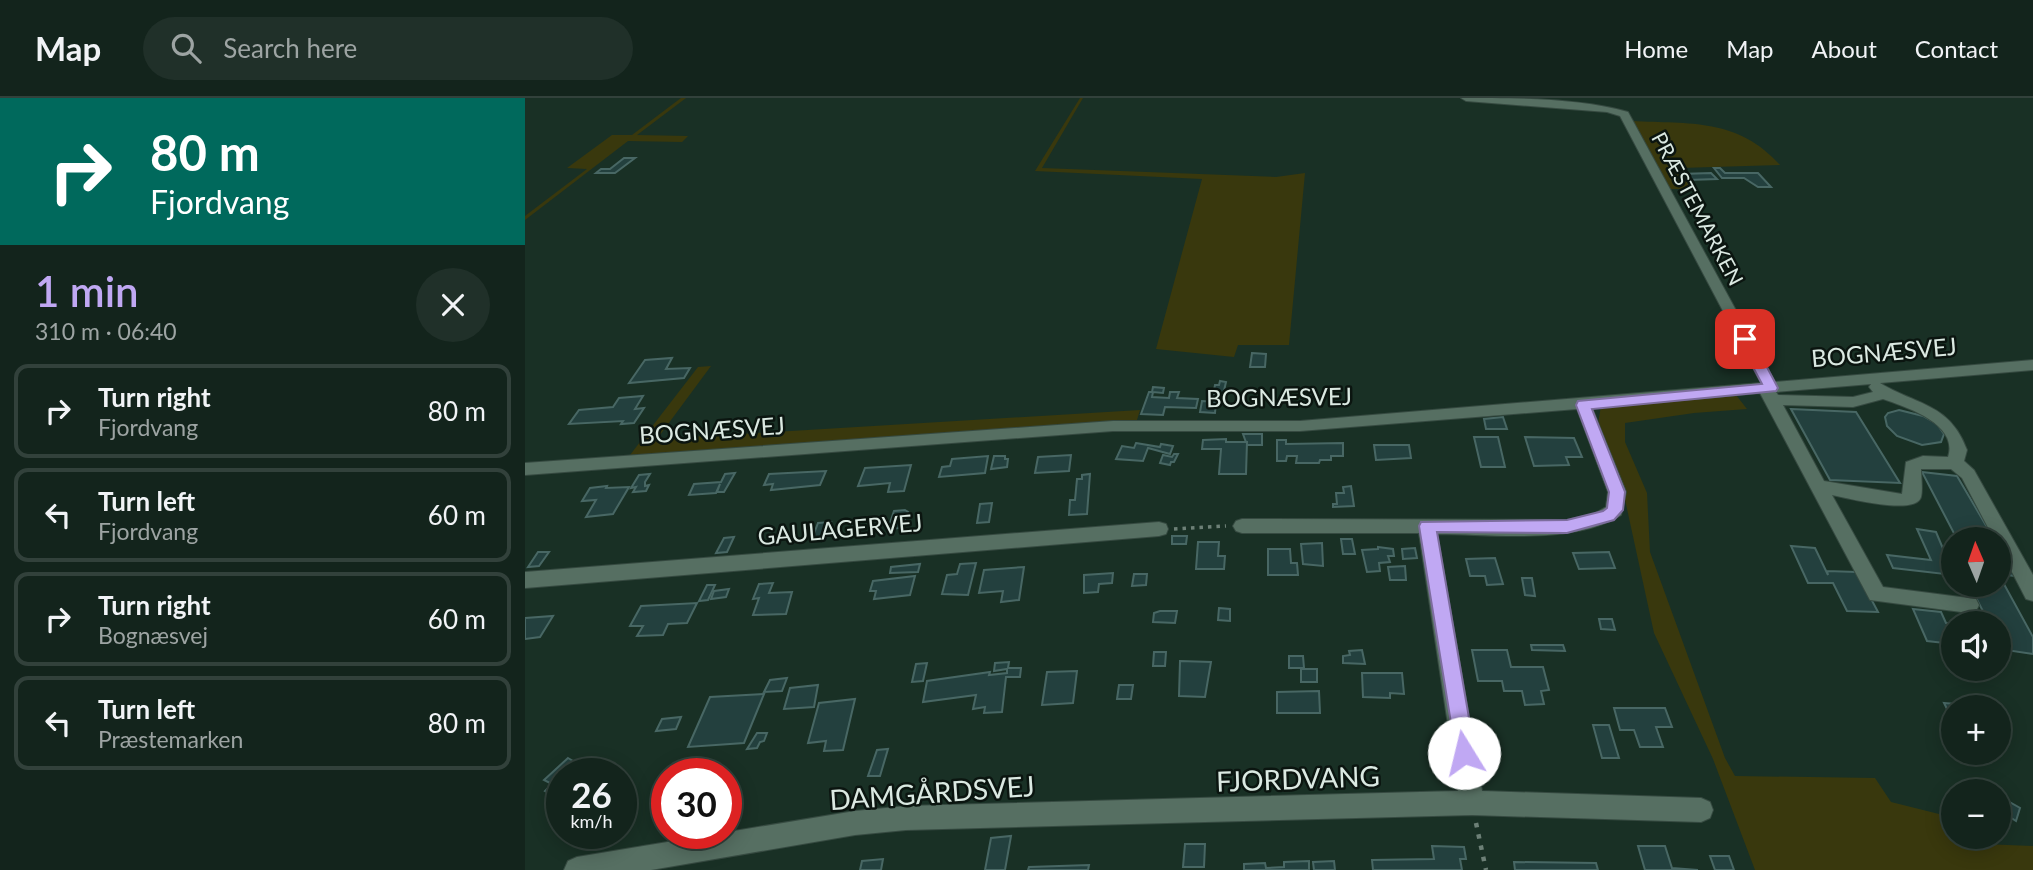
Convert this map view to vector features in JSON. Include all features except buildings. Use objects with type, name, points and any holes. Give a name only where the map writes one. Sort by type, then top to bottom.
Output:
[{"type":"street","name":"PRÆSTEMARKEN","points":[[1466,98],[1529,101],[1608,109],[1624,114],[1770,392]]},
{"type":"street","name":"BOGNÆSVEJ","points":[[525,469],[1113,426],[1300,426],[1770,392],[1870,379],[2033,365]]},
{"type":"street","points":[[1870,379],[1884,394],[1922,408],[1947,424],[1959,450],[1955,463]]},
{"type":"street","points":[[1884,394],[1853,402],[1770,392],[1776,410],[1877,594],[1969,605]]},
{"type":"street","points":[[1242,526],[1567,527],[1608,516],[1615,510],[1617,492],[1583,405]]},
{"type":"street","points":[[1817,486],[1904,501],[1912,497],[1912,466],[1923,462],[1955,463],[1968,474],[2033,593]]},
{"type":"street","points":[[1427,526],[1472,803]]},
{"type":"street","name":"GAULAGERVEJ","points":[[525,580],[1159,529]]},
{"type":"street","name":"FJORDVANG","points":[[1126,814],[1472,803],[1701,810]]},
{"type":"street","name":"DAMGÅRDSVEJ","points":[[577,870],[880,821],[1126,814]]},
{"type":"path","points":[[1159,529],[1242,526]]},
{"type":"path","points":[[1472,803],[1486,870]]},
{"type":"shaded area","points":[[681,98],[686,98],[637,135],[688,136],[682,142],[628,141],[525,220],[525,216],[587,169],[567,168],[612,135],[632,135]]},
{"type":"shaded area","points":[[1080,98],[1083,98],[1042,168],[1276,177],[1305,173],[1289,345],[1238,345],[1234,357],[1156,349],[1202,179],[1035,171]]},
{"type":"shaded area","points":[[1632,121],[1693,124],[1730,131],[1764,150],[1780,165],[1680,168],[1693,189],[1667,189]]},
{"type":"shaded area","points":[[711,366],[657,439],[1140,410],[1137,420],[630,455],[698,367]]},
{"type":"shaded area","points":[[1736,395],[1747,409],[1625,423],[1625,442],[1647,493],[1650,552],[1725,758],[1735,776],[1875,778],[1891,802],[1941,814],[1941,849],[2011,849],[2011,845],[2033,846],[2033,870],[1755,870],[1713,759],[1654,633],[1624,495],[1598,424],[1601,406]]},
{"type":"route","points":[[1464,753],[1427,526],[1567,527],[1608,516],[1615,510],[1617,492],[1583,405],[1771,388],[1745,339]]}]
